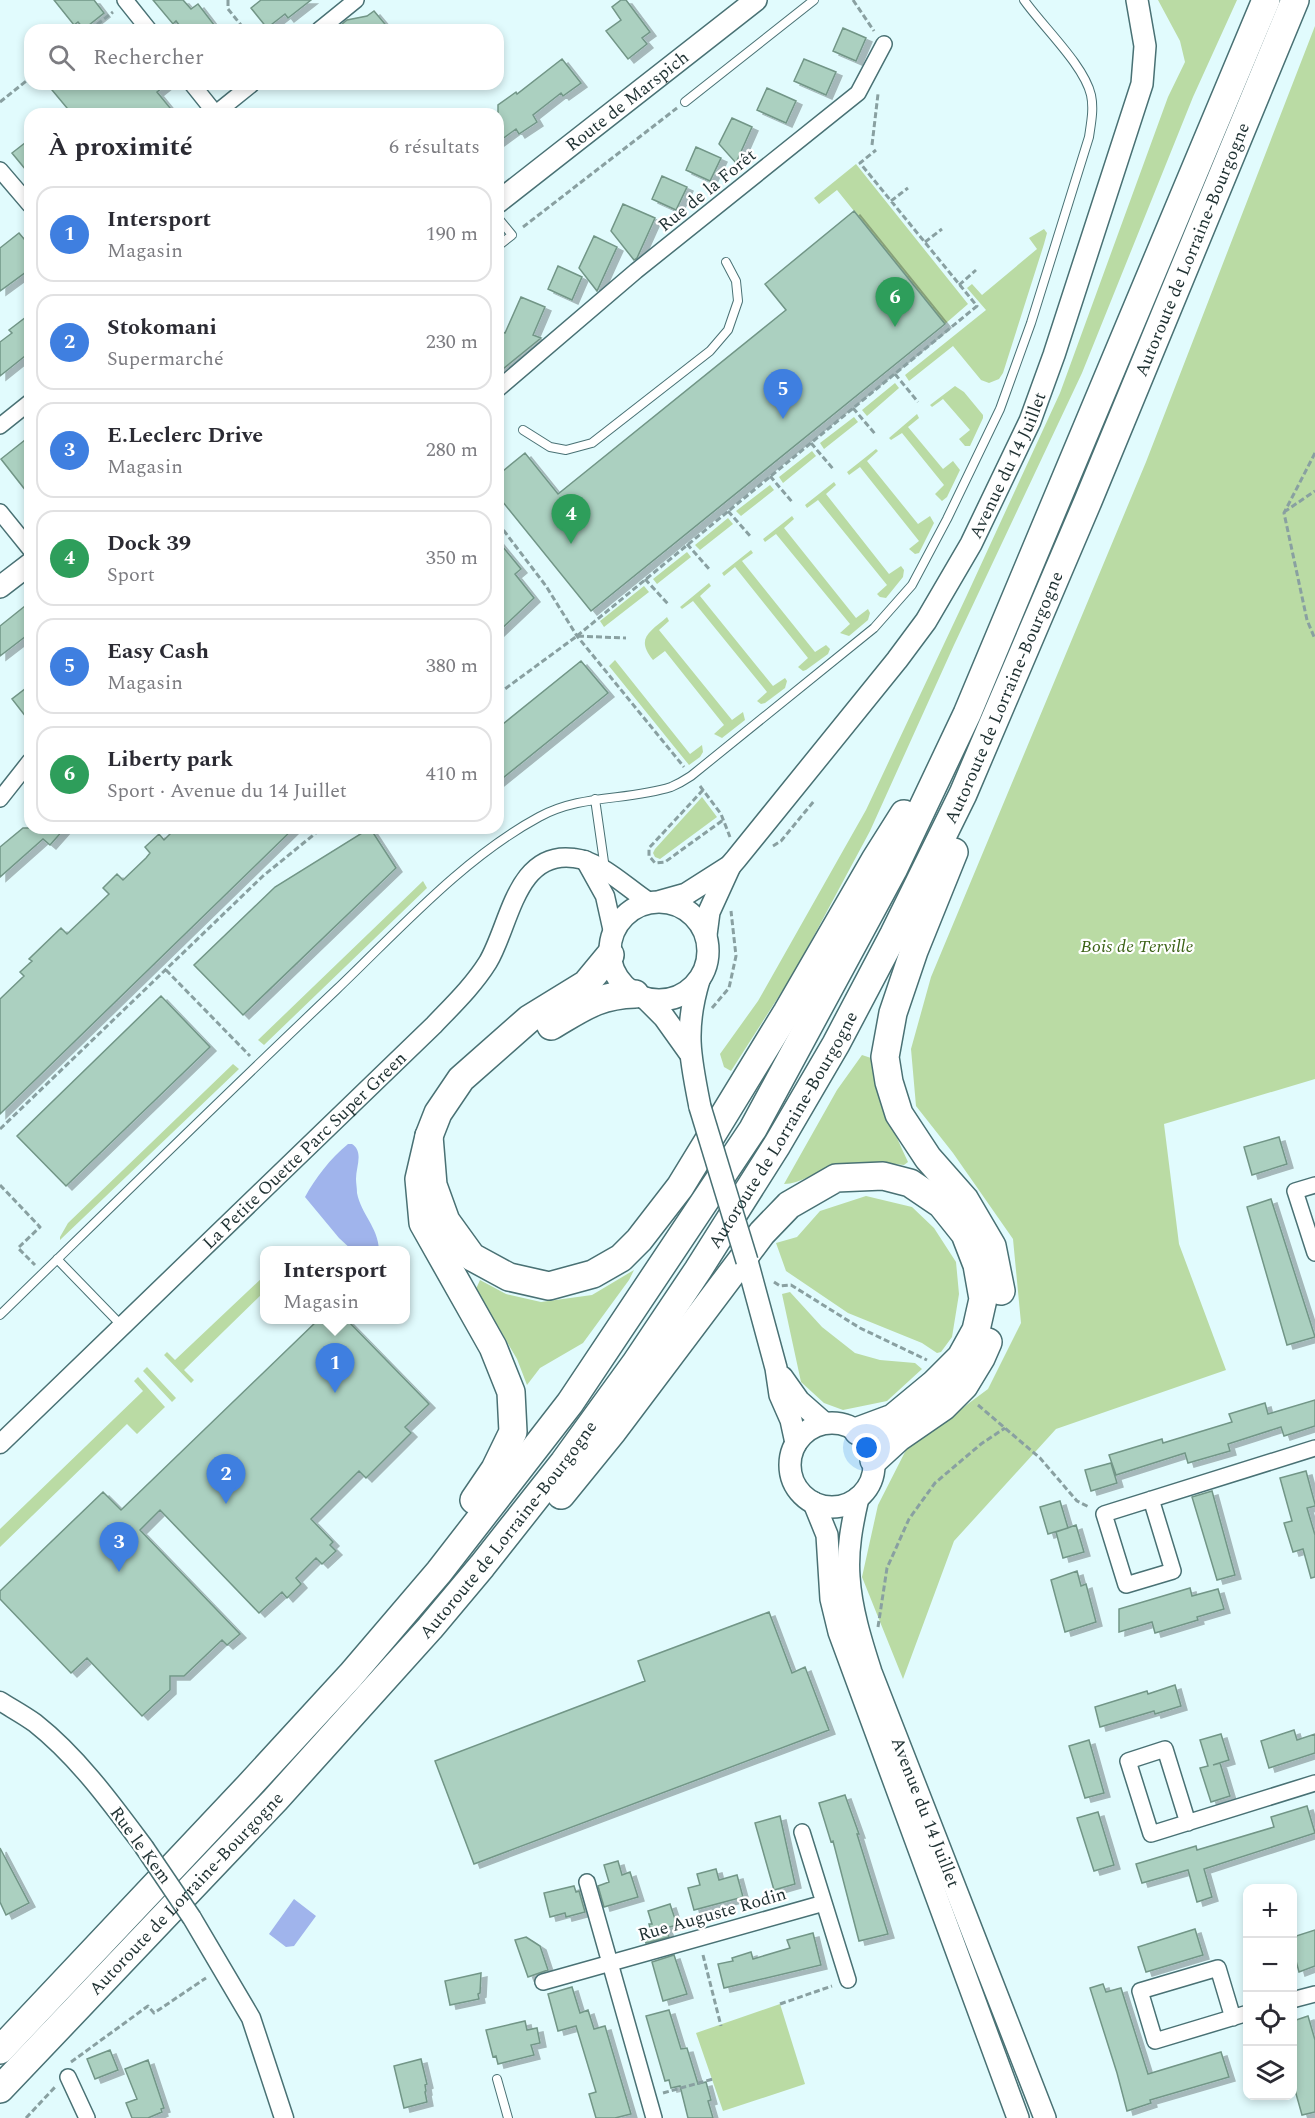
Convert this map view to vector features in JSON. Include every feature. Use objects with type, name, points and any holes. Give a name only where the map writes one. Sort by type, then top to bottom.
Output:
[{"type":"highway","name":"Autoroute de Lorraine-Bourgogne","points":[[0,2050],[351,1675],[439,1572],[570,1403],[753,1129],[894,868],[967,714],[1266,0]]},
{"type":"highway","name":"Autoroute de Lorraine-Bourgogne","points":[[0,2089],[275,1800],[430,1628],[482,1566],[564,1462],[635,1364],[777,1145],[836,1044],[894,934],[963,794],[1084,511],[1295,0]]},
{"type":"highway","points":[[429,1136],[433,1185],[446,1221],[472,1257],[509,1277],[549,1286],[593,1274],[621,1258],[639,1240],[680,1187],[787,1012],[875,860],[967,714]]},
{"type":"highway","points":[[874,1460],[898,1438],[943,1407],[963,1386],[981,1358],[996,1325],[1002,1298],[992,1246],[965,1200],[928,1158],[899,1114],[889,1082],[885,1057],[893,1014],[914,951],[966,824],[963,794]]},
{"type":"highway","points":[[439,1572],[475,1498],[495,1469],[513,1432],[512,1392],[493,1347],[423,1223],[419,1179],[429,1136],[438,1113],[461,1079],[529,1019],[586,984],[612,944]]},
{"type":"highway","points":[[493,1051],[532,1036],[596,1000],[614,994],[640,996]]},
{"type":"highway","points":[[482,1566],[517,1548],[613,1431],[762,1233],[789,1205],[836,1178],[883,1176],[910,1183],[941,1204],[965,1234],[977,1265],[983,1299],[976,1330],[961,1358],[893,1418],[858,1431]]},
{"type":"main road","name":"Route de Marspich","points":[[504,197],[756,0]]},
{"type":"main road","name":"Avenue du 14 Juillet","points":[[706,935],[709,912],[730,866],[926,621],[971,544],[1030,421],[1054,355],[1142,84],[1145,46],[1137,0]]},
{"type":"main road","points":[[0,587],[24,569]]},
{"type":"main road","name":"Avenue du 14 Juillet","points":[[655,902],[686,894],[730,866]]},
{"type":"main road","points":[[689,1052],[664,1017],[617,978],[612,967],[612,944],[628,913],[638,906],[655,902],[673,903],[684,908],[697,919],[706,935],[708,958],[692,1004],[689,1052],[700,1107],[747,1261],[776,1368],[780,1395],[791,1420],[796,1443]]},
{"type":"main road","points":[[640,996],[657,1000],[681,996],[699,980]]},
{"type":"main road","points":[[776,1368],[799,1401],[824,1423]]},
{"type":"main road","points":[[836,1422],[858,1431],[872,1449],[874,1460],[873,1475],[867,1488],[858,1498],[837,1507],[814,1503],[801,1493],[791,1473],[790,1462],[796,1443],[813,1427],[836,1422]]},
{"type":"main road","name":"Avenue du 14 Juillet","points":[[858,1498],[850,1538],[849,1576],[857,1626],[875,1683],[1045,2118]]},
{"type":"main road","name":"Avenue du 14 Juillet","points":[[814,1503],[826,1535],[831,1599],[839,1632],[1018,2118]]},
{"type":"street","points":[[326,24],[356,0]]},
{"type":"street","points":[[126,1],[144,24]]},
{"type":"street","name":"Rue de la Forêt","points":[[504,384],[636,271],[858,93],[884,44]]},
{"type":"street","points":[[197,90],[211,108]]},
{"type":"street","points":[[223,108],[245,90]]},
{"type":"street","points":[[0,170],[24,198]]},
{"type":"street","points":[[0,426],[24,407]]},
{"type":"street","points":[[0,512],[24,542]]},
{"type":"street","points":[[0,799],[24,769]]},
{"type":"street","name":"La Petite Ouette Parc Super Green","points":[[0,1444],[467,992],[488,962],[516,896],[529,874],[547,860],[575,858],[585,860],[655,902]]},
{"type":"street","points":[[585,860],[604,896],[612,944]]},
{"type":"street","points":[[1315,1185],[1295,1191],[1315,1253]]},
{"type":"street","points":[[1151,1499],[1173,1571],[1126,1585],[1104,1514],[1151,1499],[1315,1449]]},
{"type":"street","name":"Rue le Kem","points":[[0,1701],[34,1723],[59,1744],[113,1806],[144,1847],[224,1968],[251,2018],[284,2118]]},
{"type":"street","points":[[1188,1823],[1165,1749],[1128,1761],[1151,1834],[1188,1823],[1315,1783]]},
{"type":"street","points":[[802,1832],[848,1980]]},
{"type":"street","points":[[587,1882],[654,2118]]},
{"type":"street","name":"Rue Auguste Rodin","points":[[543,1982],[824,1903]]},
{"type":"street","points":[[1218,1968],[1240,2015],[1155,2041],[1140,1991],[1218,1968]]},
{"type":"street","points":[[1297,1999],[1315,1994]]},
{"type":"street","points":[[68,2077],[87,2118]]},
{"type":"lane","points":[[685,102],[814,0]]},
{"type":"lane","points":[[0,1315],[258,1064],[444,887],[482,855],[539,817],[567,804],[634,795],[672,786],[691,776],[874,628],[898,603],[920,571],[1000,409],[1031,323],[1083,158],[1093,113],[1091,94],[1079,69],[1024,0]]},
{"type":"lane","points":[[504,225],[512,235],[504,241]]},
{"type":"lane","points":[[523,430],[549,447],[566,450],[592,443],[710,351],[728,330],[738,301],[736,280],[726,262]]},
{"type":"lane","points":[[595,799],[606,871]]},
{"type":"lane","points":[[57,1259],[122,1326]]},
{"type":"lane","points":[[497,2079],[508,2118]]},
{"type":"path","points":[[228,0],[228,9],[240,24]]},
{"type":"path","points":[[853,0],[884,44]]},
{"type":"path","points":[[97,24],[126,1]]},
{"type":"path","points":[[0,102],[24,83]]},
{"type":"path","points":[[512,235],[685,102]]},
{"type":"path","points":[[504,690],[577,636],[977,306],[860,163],[876,150]]},
{"type":"path","points":[[891,201],[908,188]]},
{"type":"path","points":[[925,242],[942,229]]},
{"type":"path","points":[[959,285],[976,270]]},
{"type":"path","points":[[895,374],[918,402]]},
{"type":"path","points":[[853,408],[876,435]]},
{"type":"path","points":[[811,443],[834,470]]},
{"type":"path","points":[[1315,453],[1284,513],[1307,620],[1315,639]]},
{"type":"path","points":[[770,476],[793,503]]},
{"type":"path","points":[[1284,513],[1315,491]]},
{"type":"path","points":[[728,511],[751,537]]},
{"type":"path","points":[[504,531],[546,586],[577,636],[721,814]]},
{"type":"path","points":[[687,544],[710,570]]},
{"type":"path","points":[[645,579],[668,604]]},
{"type":"path","points":[[577,636],[626,638]]},
{"type":"path","points":[[703,790],[649,848],[649,856],[656,863],[665,862],[724,820]]},
{"type":"path","points":[[0,1129],[264,876],[315,834]]},
{"type":"path","points":[[166,970],[258,1064]]},
{"type":"path","points":[[0,1185],[40,1227],[18,1248],[43,1273]]},
{"type":"path","points":[[769,1280],[780,1286],[791,1285],[860,1328],[929,1360]]},
{"type":"path","points":[[976,1404],[1040,1458],[1077,1501],[1104,1514]]},
{"type":"path","points":[[877,1635],[887,1568],[909,1519],[935,1483],[981,1444],[1005,1428]]},
{"type":"path","points":[[699,1938],[721,2026]]},
{"type":"path","points":[[26,2118],[53,2088],[68,2077],[70,2062],[101,2038],[148,2006],[154,2013],[200,1981],[224,1968]]},
{"type":"path","points":[[780,2004],[848,1980]]},
{"type":"path","points":[[648,2097],[713,2079]]},
{"type":"green space","points":[[1158,0],[1237,0],[1193,97],[1082,373],[954,645],[870,831],[795,971],[731,1071],[724,1067],[720,1054],[758,1001],[866,810],[1060,393],[1168,97],[1185,62],[1180,41]]},
{"type":"green space","name":"Bois de Terville","points":[[1315,26],[1315,1079],[1164,1124],[1179,1244],[1226,1370],[1056,1429],[954,1541],[903,1679],[862,1577],[878,1505],[906,1450],[988,1389],[1021,1323],[1013,1239],[953,1153],[916,1106],[911,1049],[931,977],[1146,462]]},
{"type":"green space","points":[[856,164],[968,304],[945,324],[837,190],[819,204],[814,198]]},
{"type":"green space","points":[[1044,229],[1047,233],[1044,244],[1003,373],[999,379],[989,383],[981,380],[953,346],[909,381],[905,375],[986,310],[967,288],[972,284],[982,295],[1037,249],[1029,238]]},
{"type":"green space","points":[[895,383],[899,388],[867,416],[862,410]]},
{"type":"green space","points":[[955,386],[964,392],[983,415],[970,446],[965,446],[959,439],[970,430],[943,399],[932,407],[930,405]]},
{"type":"green space","points":[[917,414],[919,418],[908,427],[943,469],[953,461],[960,470],[947,497],[942,501],[935,494],[944,485],[902,433],[891,440],[889,438]]},
{"type":"green space","points":[[854,417],[858,422],[824,449],[820,443]]},
{"type":"green space","points":[[876,449],[878,451],[867,461],[918,524],[930,516],[934,523],[919,553],[915,554],[909,549],[919,541],[860,467],[849,475],[847,472]]},
{"type":"green space","points":[[812,451],[816,456],[783,483],[779,477]]},
{"type":"green space","points":[[834,482],[836,485],[826,494],[889,574],[901,566],[904,570],[903,577],[886,598],[877,594],[887,585],[818,500],[807,508],[805,505]]},
{"type":"green space","points":[[770,485],[774,490],[741,516],[736,511]]},
{"type":"green space","points":[[792,516],[794,519],[784,528],[856,618],[868,609],[870,613],[868,620],[849,636],[840,633],[850,624],[776,534],[765,542],[763,539]]},
{"type":"green space","points":[[728,518],[733,524],[700,550],[695,545]]},
{"type":"green space","points":[[751,550],[753,553],[742,561],[815,652],[826,645],[830,649],[828,654],[806,670],[803,671],[798,667],[808,658],[735,567],[724,576],[722,573]]},
{"type":"green space","points":[[687,552],[691,557],[657,584],[653,579]]},
{"type":"green space","points":[[709,583],[711,586],[700,596],[773,686],[785,678],[787,681],[785,688],[765,703],[761,704],[757,701],[767,692],[693,601],[682,609],[680,607]]},
{"type":"green space","points":[[644,586],[649,592],[604,627],[600,621]]},
{"type":"green space","points":[[667,617],[669,621],[659,630],[732,720],[743,712],[745,720],[722,738],[714,734],[724,725],[665,651],[653,660],[645,646],[650,631]]},
{"type":"green space","points":[[615,660],[690,754],[702,745],[703,752],[700,757],[689,765],[609,666]]},
{"type":"green space","points":[[702,797],[717,817],[660,859],[655,857],[653,853],[655,849]]},
{"type":"green space","points":[[423,881],[427,888],[264,1045],[258,1040]]},
{"type":"green space","points":[[862,1055],[871,1058],[886,1111],[908,1162],[904,1165],[847,1165],[784,1184],[837,1090]]},
{"type":"green space","points":[[233,1064],[239,1069],[60,1240],[68,1223]]},
{"type":"green space","points":[[866,1196],[912,1207],[934,1228],[956,1262],[959,1294],[952,1337],[941,1352],[937,1353],[922,1343],[848,1313],[786,1271],[776,1243],[797,1237],[820,1211]]},
{"type":"green space","points":[[634,1270],[583,1343],[540,1368],[527,1385],[517,1359],[476,1289],[480,1280],[506,1294],[541,1302],[592,1295]]},
{"type":"green space","points":[[260,1280],[260,1296],[184,1370],[194,1380],[191,1383],[164,1355],[167,1352],[175,1360]]},
{"type":"green space","points":[[790,1292],[822,1327],[855,1353],[880,1360],[915,1363],[922,1369],[887,1401],[843,1410],[824,1403],[801,1382],[782,1294]]},
{"type":"green space","points":[[147,1367],[176,1398],[172,1402],[143,1371]]},
{"type":"green space","points":[[138,1377],[165,1407],[137,1434],[127,1424],[0,1547],[0,1529],[143,1391],[134,1381]]},
{"type":"green space","points":[[780,2004],[805,2084],[723,2111],[696,2033]]},
{"type":"water","points":[[348,1144],[352,1144],[358,1151],[357,1193],[376,1234],[378,1246],[348,1246],[305,1197],[335,1156]]},
{"type":"water","points":[[294,1899],[316,1916],[294,1946],[286,1947],[269,1934]]},
{"type":"building","points":[[54,0],[94,0],[104,13],[90,24],[78,22],[73,24]]},
{"type":"building","points":[[153,0],[183,0],[191,9],[198,4],[213,24],[178,24],[176,21],[173,24]]},
{"type":"building","points":[[261,0],[311,0],[288,18],[285,14],[272,24],[264,24],[251,8]]},
{"type":"building","points":[[621,0],[626,0],[650,32],[642,38],[647,44],[628,59],[606,31],[621,20],[612,7]]},
{"type":"building","points":[[374,11],[385,24],[342,24],[347,20],[367,16]]},
{"type":"building","points":[[843,28],[866,38],[856,61],[833,51]]},
{"type":"building","points":[[562,59],[581,83],[563,96],[561,93],[533,115],[537,122],[519,134],[516,129],[504,138],[504,108],[498,108],[498,105],[516,92],[517,94]]},
{"type":"building","points":[[804,59],[836,72],[826,95],[794,81]]},
{"type":"building","points":[[767,88],[796,101],[786,123],[757,110]]},
{"type":"building","points":[[52,90],[160,90],[157,92],[170,108],[67,108]]},
{"type":"building","points":[[732,118],[752,127],[736,163],[719,144]]},
{"type":"building","points":[[24,144],[24,168],[12,153]]},
{"type":"building","points":[[696,147],[721,158],[710,181],[686,170]]},
{"type":"building","points":[[662,176],[687,187],[676,210],[652,199]]},
{"type":"building","points":[[623,204],[655,218],[634,260],[611,231]]},
{"type":"building","points":[[854,211],[945,324],[591,611],[504,503],[504,470],[525,453],[558,494],[786,310],[765,284]]},
{"type":"building","points":[[19,233],[24,239],[24,273],[0,291],[0,248]]},
{"type":"building","points":[[594,236],[617,247],[597,291],[579,268]]},
{"type":"building","points":[[558,266],[582,277],[572,300],[548,289]]},
{"type":"building","points":[[521,297],[545,307],[533,335],[541,338],[504,368],[505,333]]},
{"type":"building","points":[[24,319],[24,357],[0,376],[0,342],[12,333],[9,330]]},
{"type":"building","points":[[24,441],[24,488],[1,459]]},
{"type":"building","points":[[504,548],[521,569],[515,574],[534,598],[504,626]]},
{"type":"building","points":[[24,607],[24,638],[0,656],[0,626]]},
{"type":"building","points":[[581,661],[608,693],[504,777],[504,723]]},
{"type":"building","points":[[24,690],[24,714],[12,699]]},
{"type":"building","points":[[23,828],[24,834],[60,834],[50,845],[43,839],[0,877],[0,847]]},
{"type":"building","points":[[159,834],[164,840],[170,834],[288,834],[0,1114],[0,999],[24,976],[20,972],[32,961],[29,959],[61,928],[67,934],[109,894],[103,888],[117,874],[123,880],[146,858],[150,853],[145,847]]},
{"type":"building","points":[[360,834],[374,834],[396,868],[243,1015],[194,965],[275,887]]},
{"type":"building","points":[[161,996],[210,1047],[66,1186],[17,1136]]},
{"type":"building","points":[[1279,1137],[1287,1164],[1252,1175],[1244,1147]]},
{"type":"building","points":[[1271,1199],[1315,1337],[1287,1345],[1247,1207]]},
{"type":"building","points":[[314,1324],[351,1324],[429,1404],[405,1427],[411,1433],[366,1478],[359,1471],[311,1519],[333,1542],[330,1545],[336,1551],[322,1564],[316,1558],[296,1578],[301,1584],[287,1598],[282,1592],[259,1613],[160,1510],[140,1530],[240,1634],[227,1645],[222,1640],[184,1676],[170,1676],[170,1690],[142,1716],[87,1658],[71,1673],[0,1599],[0,1591],[103,1492],[121,1510]]},
{"type":"building","points":[[1315,1400],[1315,1426],[1284,1436],[1281,1427],[1228,1444],[1230,1451],[1188,1463],[1185,1453],[1116,1475],[1109,1455],[1162,1439],[1163,1443],[1232,1422],[1229,1414],[1265,1403],[1268,1414]]},
{"type":"building","points":[[1111,1463],[1117,1483],[1091,1491],[1085,1470]]},
{"type":"building","points":[[1306,1471],[1315,1504],[1307,1508],[1315,1535],[1315,1577],[1311,1578],[1303,1549],[1293,1552],[1284,1523],[1292,1521],[1280,1478]]},
{"type":"building","points":[[1212,1491],[1235,1575],[1217,1580],[1192,1497]]},
{"type":"building","points":[[1060,1501],[1068,1528],[1048,1534],[1040,1507]]},
{"type":"building","points":[[1076,1525],[1084,1552],[1063,1558],[1056,1532]]},
{"type":"building","points":[[1077,1571],[1081,1586],[1086,1584],[1096,1622],[1065,1632],[1051,1580]]},
{"type":"building","points":[[1190,1588],[1192,1596],[1218,1589],[1224,1609],[1197,1617],[1198,1620],[1155,1633],[1152,1622],[1119,1632],[1119,1609]]},
{"type":"building","points":[[769,1612],[792,1673],[805,1667],[829,1730],[474,1864],[435,1761],[645,1681],[638,1661]]},
{"type":"building","points":[[1175,1685],[1181,1706],[1155,1714],[1154,1711],[1100,1727],[1095,1707]]},
{"type":"building","points":[[1294,1730],[1297,1740],[1315,1734],[1315,1753],[1269,1768],[1261,1741]]},
{"type":"building","points":[[1221,1734],[1229,1760],[1213,1765],[1220,1763],[1230,1796],[1211,1802],[1200,1768],[1208,1766],[1200,1740]]},
{"type":"building","points":[[1089,1740],[1104,1793],[1085,1798],[1069,1746]]},
{"type":"building","points":[[845,1795],[859,1834],[857,1834],[888,1934],[859,1941],[833,1841],[831,1842],[819,1803]]},
{"type":"building","points":[[1307,1806],[1315,1833],[1204,1869],[1212,1897],[1197,1902],[1188,1870],[1142,1883],[1136,1864],[1196,1846],[1197,1850],[1274,1827],[1271,1817]]},
{"type":"building","points":[[1098,1812],[1114,1865],[1094,1871],[1077,1818]]},
{"type":"building","points":[[780,1816],[795,1884],[774,1890],[755,1823]]},
{"type":"building","points":[[0,1848],[29,1903],[6,1915],[0,1902]]},
{"type":"building","points":[[618,1861],[622,1875],[630,1872],[638,1897],[604,1907],[598,1886],[609,1882],[604,1865]]},
{"type":"building","points":[[716,1869],[719,1880],[737,1875],[743,1897],[694,1910],[688,1888],[700,1885],[697,1874]]},
{"type":"building","points":[[574,1886],[576,1892],[579,1891],[585,1912],[566,1917],[565,1913],[550,1917],[544,1893]]},
{"type":"building","points":[[670,1904],[677,1925],[666,1928],[669,1937],[646,1943],[644,1934],[651,1932],[649,1924],[652,1924],[648,1911]]},
{"type":"building","points":[[1195,1929],[1203,1955],[1146,1972],[1138,1947]]},
{"type":"building","points":[[1315,1930],[1315,1966],[1299,1972],[1297,1965],[1297,1936]]},
{"type":"building","points":[[813,1933],[821,1965],[724,1988],[718,1964],[733,1961],[732,1958],[751,1952],[753,1959],[790,1948],[787,1940]]},
{"type":"building","points":[[526,1937],[540,1946],[548,1970],[528,1977],[515,1940]]},
{"type":"building","points":[[674,1955],[687,1994],[663,2001],[652,1962]]},
{"type":"building","points":[[481,1973],[479,1999],[450,2005],[445,1981]]},
{"type":"building","points":[[1103,1984],[1106,1992],[1121,1988],[1148,2074],[1221,2052],[1229,2077],[1150,2100],[1151,2103],[1127,2111],[1090,1988]]},
{"type":"building","points":[[572,1987],[580,2013],[588,2010],[594,2029],[605,2026],[631,2114],[615,2118],[596,2118],[589,2094],[596,2092],[576,2026],[558,2031],[548,1994]]},
{"type":"building","points":[[669,2010],[681,2049],[687,2048],[698,2084],[706,2082],[713,2118],[688,2118],[680,2086],[671,2088],[669,2080],[665,2081],[646,2016]]},
{"type":"building","points":[[1308,2016],[1315,2040],[1315,2112],[1302,2115],[1297,2097],[1297,2020]]},
{"type":"building","points":[[525,2021],[527,2030],[537,2028],[540,2043],[531,2045],[534,2055],[498,2064],[496,2056],[493,2057],[486,2030]]},
{"type":"building","points":[[110,2050],[118,2070],[95,2079],[87,2059]]},
{"type":"building","points":[[421,2059],[427,2084],[425,2092],[427,2102],[404,2108],[394,2066]]},
{"type":"building","points":[[148,2060],[164,2108],[161,2109],[162,2112],[148,2118],[132,2118],[126,2103],[137,2099],[125,2069]]},
{"type":"place","name":"Liberty park","points":[[895,327]]},
{"type":"place","name":"Easy Cash","points":[[783,419]]},
{"type":"place","name":"Dock 39","points":[[571,544]]},
{"type":"place","name":"Intersport","points":[[335,1393]]},
{"type":"place","name":"Stokomani","points":[[226,1504]]},
{"type":"place","name":"E.Leclerc Drive","points":[[119,1572]]}]
